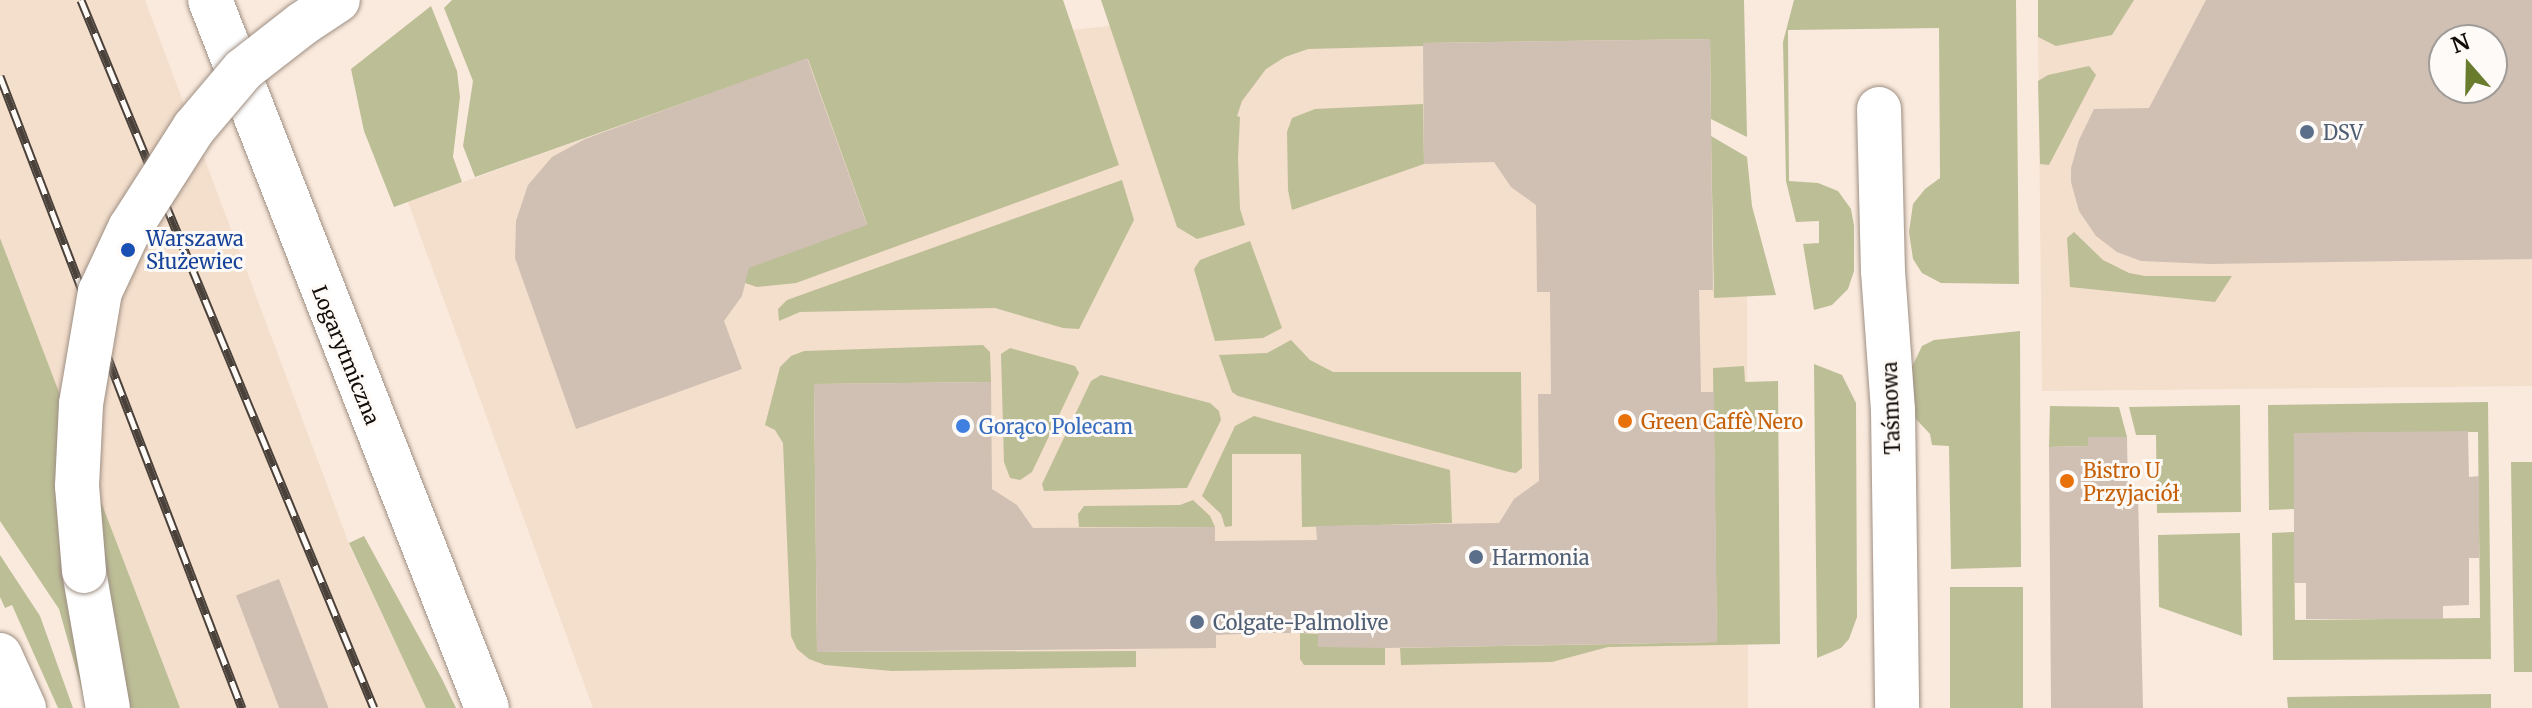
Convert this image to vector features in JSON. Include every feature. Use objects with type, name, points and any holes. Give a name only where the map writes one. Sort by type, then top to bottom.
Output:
[{"type":"main road","name":"Logarytmiczna","points":[[210,0],[487,708]]},
{"type":"main road","points":[[108,708],[84,571],[77,486],[81,404],[100,292],[130,228],[194,128],[243,70],[338,0]]},
{"type":"main road","name":"Taśmowa","points":[[1879,109],[1883,271],[1893,410],[1897,708]]},
{"type":"main road","points":[[0,655],[24,708]]},
{"type":"shaded area","points":[[0,0],[145,0],[351,549],[426,708],[180,708],[0,238]]},
{"type":"shaded area","points":[[2046,0],[2532,0],[2532,386],[2042,391],[2038,24],[2046,24]]},
{"type":"shaded area","points":[[1109,26],[1710,39],[1713,289],[1747,289],[1748,708],[593,708],[408,202],[807,58]]},
{"type":"green space","points":[[452,0],[1063,0],[1119,165],[796,283],[757,287],[745,283],[745,268],[867,224],[808,59],[475,177],[463,146],[473,81],[444,8]]},
{"type":"green space","points":[[1101,0],[1744,0],[1747,137],[1711,119],[1710,39],[1423,43],[1423,46],[1308,49],[1285,57],[1266,69],[1242,101],[1237,116],[1240,117],[1238,158],[1240,209],[1245,225],[1197,239],[1177,227]]},
{"type":"green space","points":[[1794,0],[2016,0],[2019,284],[1941,283],[1922,273],[1913,259],[1909,232],[1913,204],[1925,189],[1940,178],[1939,28],[1788,30],[1789,181],[1818,183],[1838,191],[1851,209],[1854,226],[1854,271],[1848,289],[1832,305],[1814,310],[1803,244],[1819,243],[1819,221],[1796,222],[1786,181],[1783,42]]},
{"type":"green space","points":[[2038,0],[2134,0],[2112,35],[2056,46],[2038,37]]},
{"type":"green space","points":[[431,6],[457,71],[460,97],[453,157],[462,182],[394,207],[364,131],[351,69]]},
{"type":"green space","points":[[2089,66],[2096,75],[2049,165],[2040,164],[2038,81],[2048,75]]},
{"type":"green space","points":[[1423,104],[1424,164],[1292,210],[1288,190],[1287,132],[1292,118],[1315,109]]},
{"type":"green space","points":[[1711,136],[1747,157],[1752,206],[1776,295],[1714,298]]},
{"type":"green space","points":[[1122,180],[1134,220],[1079,329],[1063,328],[995,308],[800,312],[779,321],[778,309],[787,300]]},
{"type":"green space","points":[[2074,232],[2103,260],[2129,273],[2145,276],[2232,276],[2215,302],[2070,287],[2067,238]]},
{"type":"green space","points":[[0,238],[180,708],[87,708],[59,609],[0,521]]},
{"type":"green space","points":[[1250,241],[1282,328],[1263,338],[1215,341],[1194,269],[1200,260]]},
{"type":"green space","points":[[2020,331],[2021,567],[1951,569],[1949,446],[1932,445],[1930,434],[1915,418],[1910,371],[1922,346],[1934,340]]},
{"type":"green space","points":[[1291,340],[1310,360],[1333,372],[1521,372],[1522,468],[1516,473],[1509,472],[1232,392],[1219,355],[1267,353]]},
{"type":"green space","points":[[983,345],[990,352],[991,382],[814,384],[817,652],[1136,651],[1136,667],[892,671],[825,665],[809,659],[797,649],[791,636],[783,443],[775,430],[765,425],[780,367],[791,356],[804,351]]},
{"type":"green space","points":[[1010,348],[1075,366],[1079,373],[1032,472],[1020,480],[1010,478],[1004,462],[1001,354]]},
{"type":"green space","points":[[1814,364],[1842,375],[1856,403],[1857,617],[1849,639],[1841,648],[1817,658]]},
{"type":"green space","points":[[1744,366],[1745,382],[1778,381],[1780,644],[1608,647],[1552,662],[1401,665],[1400,648],[1717,642],[1713,368]]},
{"type":"green space","points":[[1101,375],[1210,403],[1219,411],[1221,420],[1187,488],[1044,491],[1042,484],[1091,381]]},
{"type":"green space","points":[[2488,402],[2491,659],[2273,660],[2272,533],[2294,532],[2295,620],[2480,618],[2478,432],[2335,433],[2295,509],[2269,510],[2268,405]]},
{"type":"green space","points":[[2240,405],[2241,512],[2157,513],[2156,435],[2136,435],[2129,407]]},
{"type":"green space","points":[[2050,406],[2119,407],[2127,437],[2088,437],[2088,446],[2049,447]]},
{"type":"green space","points":[[1254,416],[1450,470],[1452,523],[1302,527],[1301,454],[1232,454],[1232,526],[1225,527],[1221,514],[1202,496],[1235,426]]},
{"type":"green space","points":[[2511,462],[2532,462],[2532,672],[2514,672]]},
{"type":"green space","points":[[1193,500],[1210,516],[1215,527],[1079,527],[1078,514],[1084,506],[1180,505]]},
{"type":"green space","points":[[2240,533],[2242,636],[2159,607],[2158,535]]},
{"type":"green space","points":[[364,536],[456,708],[426,708],[349,543]]},
{"type":"green space","points":[[0,555],[40,616],[73,708],[58,708],[12,605],[5,608],[0,597]]},
{"type":"green space","points":[[1950,587],[2023,587],[2023,708],[1950,708]]},
{"type":"green space","points":[[1300,633],[1385,648],[1385,665],[1304,665],[1300,659]]},
{"type":"green space","points":[[2491,694],[2491,708],[2288,708],[2287,697]]},
{"type":"building","name":"DSV","points":[[2206,0],[2532,0],[2532,259],[2210,264],[2141,261],[2117,252],[2096,236],[2079,211],[2071,182],[2071,168],[2079,140],[2094,109],[2149,108]]},
{"type":"building","points":[[1710,39],[1713,290],[1699,290],[1701,392],[1714,392],[1717,642],[1318,647],[1318,633],[1265,633],[1216,635],[1216,648],[817,652],[814,384],[991,382],[992,489],[1017,505],[1033,528],[1215,527],[1215,541],[1317,540],[1316,526],[1499,523],[1514,499],[1539,481],[1538,394],[1551,394],[1550,292],[1537,292],[1536,205],[1511,187],[1494,162],[1424,164],[1423,43]]},
{"type":"building","points":[[807,58],[867,225],[749,268],[742,296],[724,321],[742,369],[576,429],[515,258],[516,221],[528,185],[552,157],[585,139]]},
{"type":"building","points":[[2468,431],[2469,477],[2479,476],[2479,558],[2469,558],[2469,605],[2443,606],[2443,619],[2306,619],[2306,583],[2294,583],[2294,433]]},
{"type":"building","points":[[2088,437],[2127,437],[2128,493],[2138,494],[2143,708],[2051,708],[2049,447],[2088,446]]},
{"type":"building","points":[[279,579],[328,708],[279,708],[236,595]]},
{"type":"railway","points":[[81,0],[374,708]]},
{"type":"railway","points":[[0,76],[242,708]]},
{"type":"place","name":"DSV","points":[[2307,132]]},
{"type":"place","name":"Warszawa Służewiec","points":[[128,250]]},
{"type":"place","name":"Green Caffè Nero","points":[[1625,421]]},
{"type":"place","name":"Gorąco Polecam","points":[[963,426]]},
{"type":"place","name":"Bistro U Przyjaciół","points":[[2067,481]]},
{"type":"place","name":"Harmonia","points":[[1476,557]]},
{"type":"place","name":"Colgate-Palmolive","points":[[1197,622]]}]
